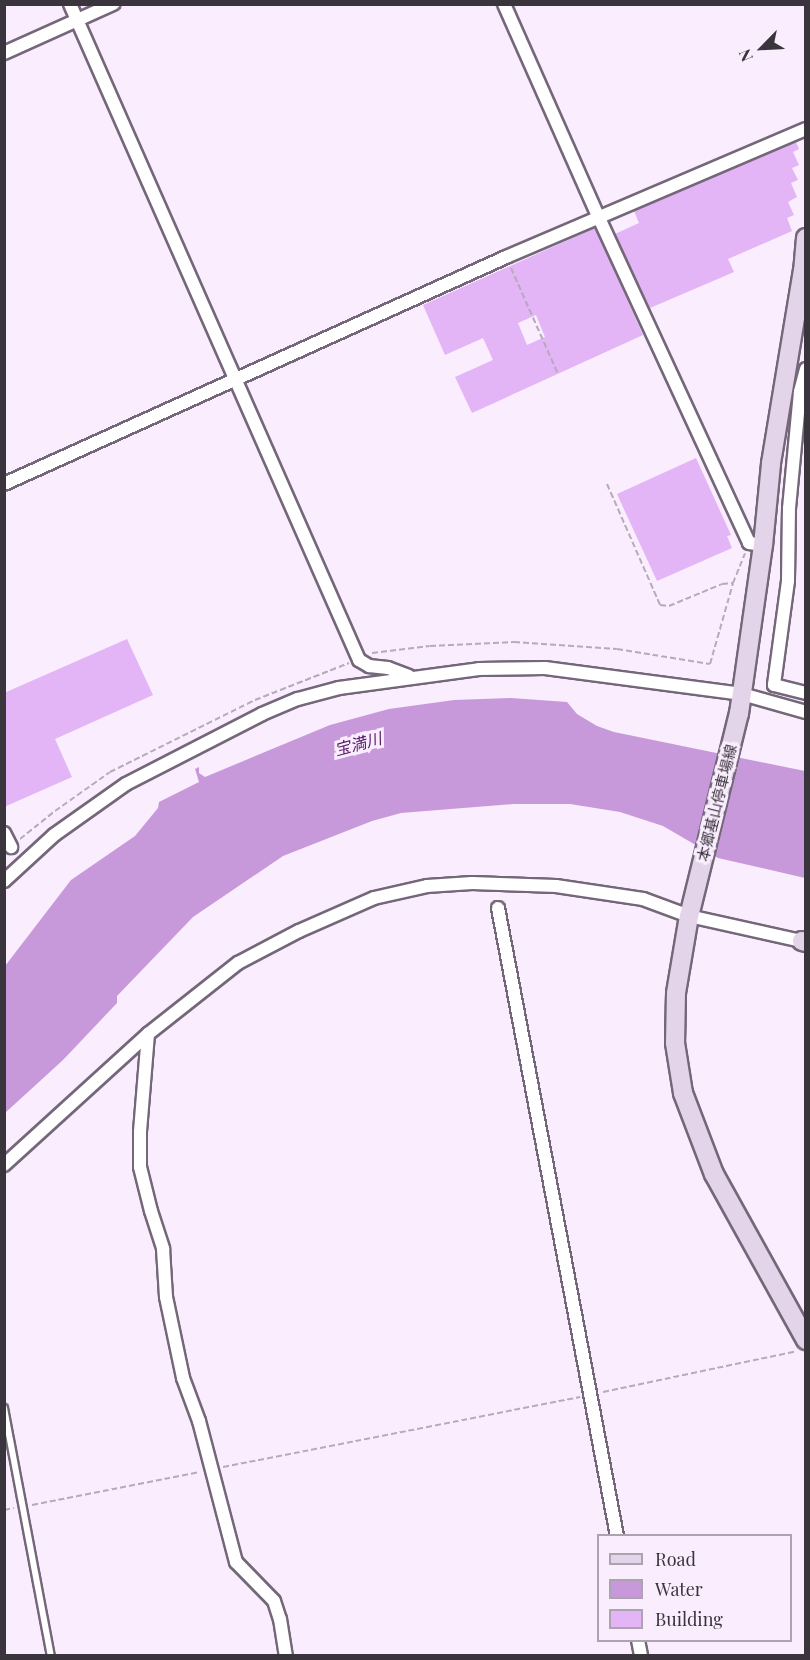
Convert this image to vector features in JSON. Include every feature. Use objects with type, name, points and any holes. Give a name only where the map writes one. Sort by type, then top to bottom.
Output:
[{"type":"main road","name":"本郷基山停車場線","points":[[806,238],[804,272],[771,464],[763,545],[739,713],[690,912],[676,993],[675,1043],[683,1094],[714,1173],[806,1340]]},
{"type":"street","points":[[70,4],[359,660],[369,666],[388,668],[414,678]]},
{"type":"street","points":[[4,52],[113,4]]},
{"type":"street","points":[[504,4],[599,218],[749,543],[763,545]]},
{"type":"street","points":[[4,484],[507,257],[806,129]]},
{"type":"street","points":[[806,369],[801,392],[789,508],[788,580],[774,685],[806,693]]},
{"type":"street","points":[[4,881],[54,835],[96,803],[126,784],[262,714],[298,699],[339,688],[479,669],[545,668],[742,694],[806,712]]},
{"type":"street","points":[[4,833],[11,847]]},
{"type":"street","points":[[4,1166],[148,1034],[238,963],[374,898],[406,891],[472,883],[556,886],[643,899],[804,942]]},
{"type":"street","points":[[498,908],[617,1534]]},
{"type":"street","points":[[148,1034],[140,1132],[141,1167],[150,1211],[164,1248],[166,1297],[183,1378],[199,1421],[236,1562],[274,1601],[280,1619],[286,1656]]},
{"type":"lane","points":[[4,1408],[51,1656]]},
{"type":"path","points":[[507,257],[558,372]]},
{"type":"path","points":[[607,484],[660,605],[669,606],[722,584],[733,583]]},
{"type":"path","points":[[4,1510],[806,1350]]},
{"type":"water","name":"宝満川","points":[[511,698],[567,702],[577,714],[597,726],[614,732],[805,771],[805,878],[718,858],[663,826],[620,812],[570,804],[514,804],[401,813],[372,821],[283,856],[193,917],[117,996],[117,1003],[63,1060],[5,1113],[5,966],[71,880],[135,836],[158,808],[159,802],[199,782],[195,769],[199,767],[199,773],[205,777],[330,725],[389,709],[454,700]]},
{"type":"building","points":[[796,142],[799,149],[793,152],[799,165],[792,168],[798,180],[791,183],[797,197],[788,202],[794,215],[787,218],[792,231],[728,259],[734,272],[650,308],[615,234],[639,223],[634,211]]},
{"type":"building","points":[[595,228],[643,335],[472,413],[455,377],[493,360],[483,338],[445,355],[423,305]],"holes":[[[536,315],[545,337],[527,345],[518,323]]]},
{"type":"building","points":[[696,458],[731,535],[727,536],[732,548],[657,581],[617,494]]},
{"type":"building","points":[[127,639],[153,695],[55,739],[72,777],[4,807],[4,693]]}]
